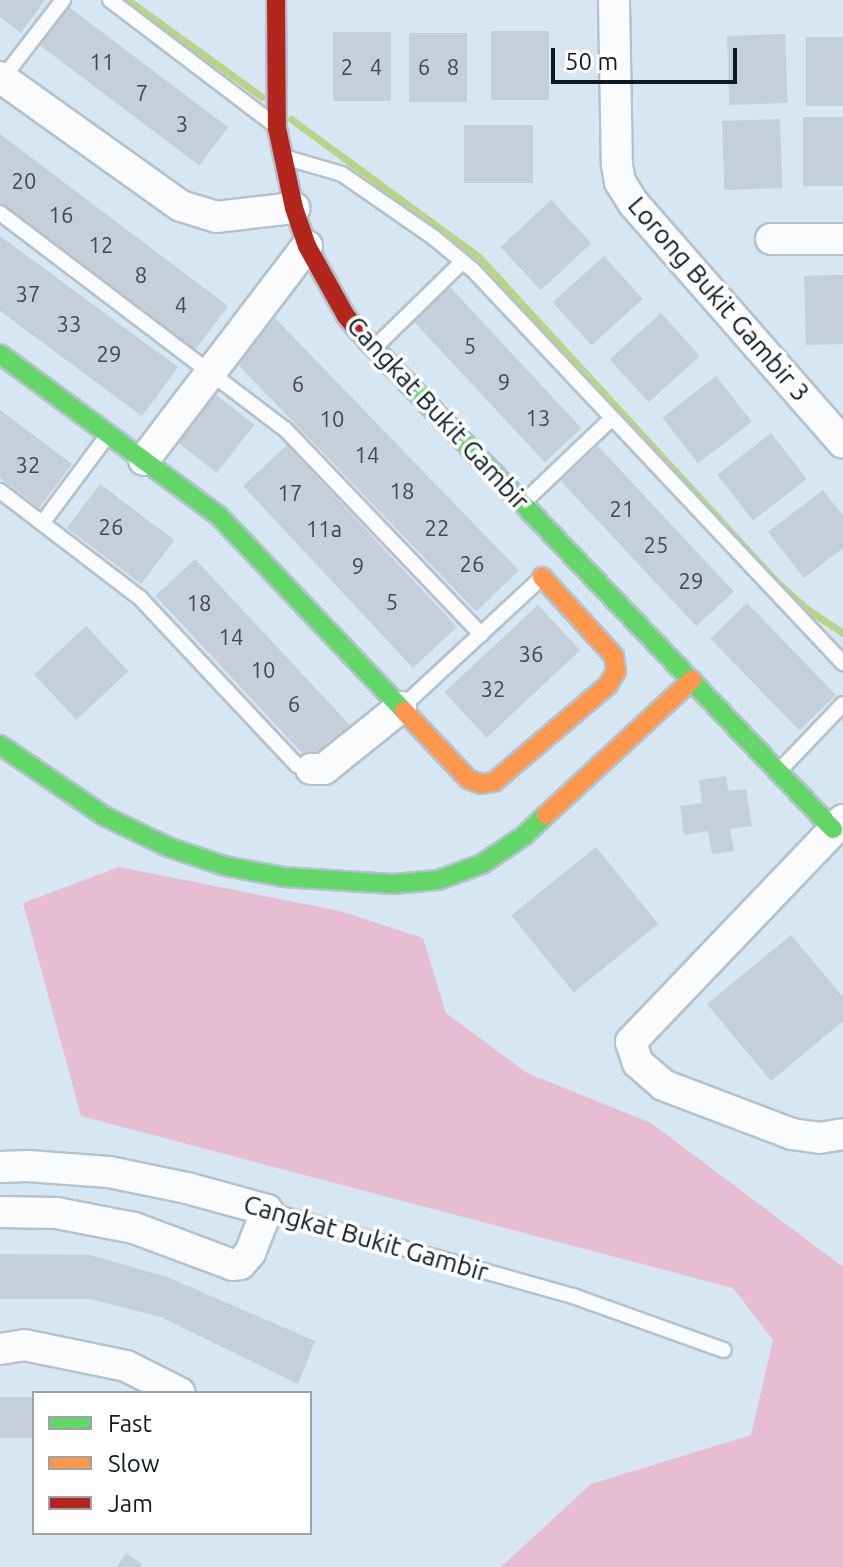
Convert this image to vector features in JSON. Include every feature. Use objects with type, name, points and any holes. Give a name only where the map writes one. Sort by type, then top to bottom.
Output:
[{"type":"street","name":"Cangkat Bukit Gambir","points":[[276,0],[277,122],[294,208],[307,246],[346,316],[373,349],[522,504],[555,565],[692,680],[838,824]]},
{"type":"street","name":"Lorong Bukit Gambir 3","points":[[614,0],[617,165],[620,182],[634,204],[843,443]]},
{"type":"street","points":[[1,78],[181,206],[216,217],[294,208]]},
{"type":"street","points":[[771,239],[843,239]]},
{"type":"street","points":[[144,460],[307,246]]},
{"type":"street","points":[[0,354],[219,516],[468,779],[481,784],[494,782],[608,685],[616,671],[614,656],[555,565]]},
{"type":"street","points":[[0,745],[104,816],[168,847],[225,866],[345,883],[438,880],[482,864],[525,835],[692,680]]},
{"type":"street","points":[[311,769],[324,769],[401,707]]},
{"type":"street","points":[[838,824],[631,1042],[638,1063],[663,1085],[792,1134],[819,1138],[843,1134]]},
{"type":"street","name":"Cangkat Bukit Gambir","points":[[0,1167],[109,1172],[187,1188],[267,1210]]},
{"type":"street","points":[[0,1212],[56,1213],[134,1228],[233,1265],[240,1264],[250,1253],[267,1210]]},
{"type":"street","points":[[12,1347],[126,1366],[176,1391]]},
{"type":"lane","points":[[1,78],[63,0]]},
{"type":"lane","points":[[110,0],[277,122]]},
{"type":"lane","points":[[283,157],[342,174],[433,237],[462,262],[843,663]]},
{"type":"lane","points":[[0,213],[285,429],[481,634]]},
{"type":"lane","points":[[373,349],[462,262]]},
{"type":"lane","points":[[522,504],[611,419]]},
{"type":"lane","points":[[43,522],[109,433]]},
{"type":"lane","points":[[0,491],[140,598],[297,765],[311,769]]},
{"type":"lane","points":[[401,707],[555,565]]},
{"type":"lane","points":[[780,770],[843,704]]},
{"type":"lane","name":"Cangkat Bukit Gambir","points":[[267,1210],[573,1296],[724,1350]]},
{"type":"shaded area","points":[[119,867],[340,911],[423,938],[446,1013],[527,1073],[651,1123],[843,1267],[843,1567],[501,1567],[591,1484],[751,1435],[773,1340],[733,1288],[81,1116],[23,903]]},
{"type":"building","points":[[0,0],[45,0],[21,33],[0,17]]},
{"type":"building","points":[[66,5],[228,127],[199,166],[37,43]]},
{"type":"building","points":[[491,31],[549,31],[549,100],[491,100]]},
{"type":"building","points":[[333,32],[391,32],[391,101],[333,101]]},
{"type":"building","points":[[409,33],[467,33],[467,102],[409,102]]},
{"type":"building","points":[[785,34],[787,103],[729,105],[727,36]]},
{"type":"building","points":[[806,37],[843,37],[843,106],[806,106]]},
{"type":"building","points":[[803,117],[843,117],[843,186],[803,186]]},
{"type":"building","points":[[780,119],[782,188],[724,190],[722,121]]},
{"type":"building","points":[[464,125],[533,125],[533,183],[464,183]]},
{"type":"building","points":[[0,134],[228,306],[195,350],[0,202]]},
{"type":"building","points":[[551,200],[591,243],[541,290],[501,247]]},
{"type":"building","points":[[0,236],[178,367],[142,416],[0,311]]},
{"type":"building","points":[[604,256],[643,299],[592,345],[553,302]]},
{"type":"building","points":[[843,275],[843,344],[806,345],[804,276]]},
{"type":"building","points":[[447,284],[581,428],[545,462],[410,318]]},
{"type":"building","points":[[661,313],[700,356],[649,402],[610,359]]},
{"type":"building","points":[[275,318],[519,570],[476,611],[233,359]]},
{"type":"building","points":[[716,376],[752,422],[698,464],[662,418]]},
{"type":"building","points":[[215,394],[254,425],[217,473],[177,442]]},
{"type":"building","points":[[0,410],[72,464],[39,508],[0,478]]},
{"type":"building","points":[[771,433],[807,479],[753,521],[717,475]]},
{"type":"building","points":[[287,445],[457,627],[413,668],[243,486]]},
{"type":"building","points":[[598,446],[734,592],[696,626],[561,481]]},
{"type":"building","points":[[100,484],[174,540],[141,584],[67,528]]},
{"type":"building","points":[[823,490],[843,516],[843,548],[804,578],[768,532]]},
{"type":"building","points":[[195,559],[353,729],[314,766],[156,596]]},
{"type":"building","points":[[747,603],[836,695],[799,731],[710,638]]},
{"type":"building","points":[[538,605],[580,650],[487,738],[444,692]]},
{"type":"building","points":[[86,626],[128,671],[76,720],[34,674]]},
{"type":"building","points":[[726,776],[728,791],[746,789],[752,826],[730,829],[734,851],[712,854],[708,831],[684,835],[680,806],[702,803],[699,780]]},
{"type":"building","points":[[596,847],[658,924],[574,993],[511,916]]},
{"type":"building","points":[[791,935],[843,997],[843,1021],[771,1081],[707,1004]]},
{"type":"building","points":[[0,1254],[90,1255],[167,1277],[315,1341],[298,1384],[161,1317],[90,1299],[0,1299]]},
{"type":"building","points":[[0,1397],[32,1397],[32,1438],[0,1438]]},
{"type":"building","points":[[126,1553],[142,1564],[140,1567],[117,1567]]},
{"type":"waterway","points":[[128,0],[262,97]]},
{"type":"waterway","points":[[291,119],[479,257],[778,583],[807,609],[843,633]]},
{"type":"traffic: fast","points":[[359,332],[833,829]]},
{"type":"traffic: fast","points":[[0,354],[219,516],[404,711]]},
{"type":"traffic: fast","points":[[0,745],[104,816],[168,847],[225,866],[283,877],[393,884],[438,880],[482,864],[525,835],[546,815]]},
{"type":"traffic: slow","points":[[404,711],[468,779],[481,784],[494,782],[608,685],[616,671],[614,656],[542,577]]},
{"type":"traffic: slow","points":[[546,815],[692,680]]},
{"type":"traffic: jam","points":[[276,0],[277,128],[294,208],[307,246],[346,316],[359,332]]}]
